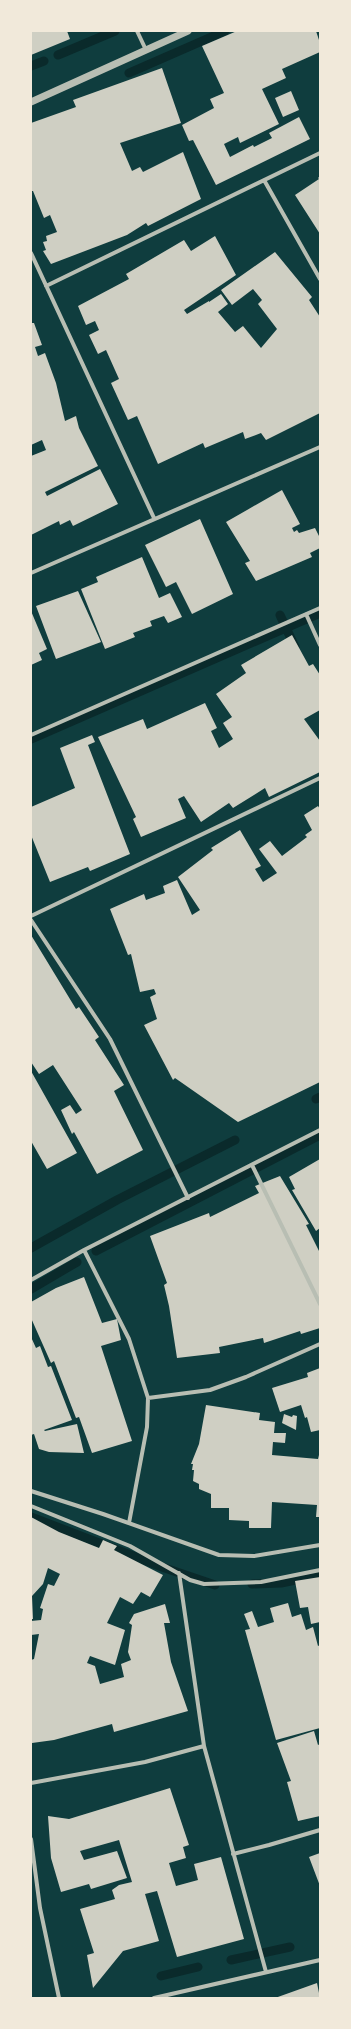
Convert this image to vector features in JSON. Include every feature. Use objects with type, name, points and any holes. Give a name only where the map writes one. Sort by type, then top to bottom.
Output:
[{"type":"street","points":[[137,31],[146,50]]},
{"type":"street","points":[[31,102],[188,31]]},
{"type":"street","points":[[46,286],[320,153]]},
{"type":"street","points":[[264,180],[320,279]]},
{"type":"street","points":[[31,253],[154,518]]},
{"type":"street","points":[[31,573],[154,518],[320,447]]},
{"type":"street","points":[[31,735],[320,608]]},
{"type":"street","points":[[306,614],[320,645]]},
{"type":"street","points":[[31,916],[320,778]]},
{"type":"street","points":[[31,920],[110,1039],[188,1198]]},
{"type":"street","points":[[31,1280],[84,1250],[320,1130]]},
{"type":"street","points":[[252,1165],[320,1304]]},
{"type":"street","points":[[84,1250],[129,1339],[148,1398],[146,1427],[129,1523]]},
{"type":"street","points":[[148,1398],[210,1390],[246,1377],[320,1344]]},
{"type":"street","points":[[31,1491],[129,1523],[219,1555],[254,1556],[320,1545]]},
{"type":"street","points":[[31,1506],[130,1546],[190,1580],[204,1584],[261,1582],[320,1570]]},
{"type":"street","points":[[179,1573],[204,1746],[266,1972]]},
{"type":"street","points":[[31,1783],[145,1762],[204,1746]]},
{"type":"street","points":[[233,1854],[269,1846],[320,1830]]},
{"type":"street","points":[[31,1839],[40,1908],[58,1998]]},
{"type":"street","points":[[154,1998],[320,1960]]},
{"type":"building","points":[[31,31],[67,31],[70,39],[31,55]]},
{"type":"building","points":[[237,31],[316,31],[320,43],[320,52],[282,69],[286,78],[262,89],[279,124],[240,143],[238,137],[224,144],[230,157],[253,145],[254,147],[272,138],[269,133],[299,117],[310,139],[216,185],[193,140],[189,141],[182,125],[214,108],[210,99],[224,93],[202,46]]},
{"type":"building","points":[[162,68],[181,123],[120,143],[132,171],[140,167],[143,172],[183,152],[201,199],[148,226],[146,223],[127,235],[51,264],[43,251],[46,250],[43,242],[47,241],[46,236],[57,232],[50,215],[44,218],[33,191],[31,191],[31,123],[76,107],[73,100]]},
{"type":"building","points":[[291,91],[299,110],[283,117],[275,98]]},
{"type":"building","points":[[320,176],[320,234],[295,195],[319,179],[318,178]]},
{"type":"building","points":[[215,236],[236,275],[184,310],[187,314],[221,294],[228,304],[218,312],[235,332],[243,326],[261,348],[277,329],[258,304],[262,300],[253,289],[232,305],[221,290],[275,252],[312,297],[309,300],[320,317],[320,413],[266,440],[261,433],[245,439],[243,432],[205,448],[203,443],[158,464],[137,416],[128,420],[111,383],[119,379],[106,350],[98,354],[89,335],[99,330],[95,321],[86,325],[78,306],[129,279],[126,274],[184,240],[191,251]]},
{"type":"building","points":[[31,323],[34,323],[42,345],[35,347],[38,356],[45,353],[56,383],[65,421],[76,416],[79,428],[98,466],[45,492],[47,496],[100,469],[118,504],[73,526],[70,520],[60,525],[59,521],[31,535],[31,456],[46,450],[42,440],[31,445]]},
{"type":"building","points":[[282,490],[300,524],[292,528],[294,532],[297,530],[299,533],[315,528],[320,538],[320,548],[310,553],[312,557],[256,581],[245,563],[250,561],[226,522]]},
{"type":"building","points":[[200,519],[233,594],[192,614],[176,582],[166,587],[145,545]]},
{"type":"building","points":[[142,557],[159,598],[170,593],[182,617],[168,623],[164,616],[150,621],[152,626],[133,633],[135,637],[105,649],[81,589],[98,582],[96,577]]},
{"type":"building","points":[[78,591],[101,642],[56,659],[36,606]]},
{"type":"building","points":[[31,611],[47,649],[39,653],[42,660],[31,665]]},
{"type":"building","points":[[292,635],[309,666],[313,664],[320,675],[320,710],[304,719],[320,741],[320,772],[269,797],[265,788],[233,808],[229,803],[201,822],[184,796],[178,799],[186,818],[141,837],[133,819],[136,817],[98,737],[143,719],[147,729],[205,703],[217,728],[211,731],[219,748],[233,739],[223,723],[232,717],[216,694],[246,673],[241,665]]},
{"type":"building","points":[[92,735],[95,742],[88,745],[130,854],[90,871],[88,867],[50,882],[31,835],[31,807],[75,788],[60,748]]},
{"type":"building","points":[[318,806],[320,809],[320,1082],[238,1122],[175,1078],[173,1080],[144,1025],[157,1019],[150,997],[156,994],[154,989],[140,992],[131,954],[128,955],[110,909],[144,894],[146,900],[165,893],[163,886],[177,880],[192,915],[200,910],[178,877],[213,850],[211,848],[240,830],[261,866],[255,869],[263,882],[277,873],[259,849],[270,841],[282,856],[307,837],[305,835],[312,830],[304,815]]},
{"type":"building","points":[[31,935],[76,1009],[79,1007],[99,1037],[95,1040],[124,1085],[114,1091],[143,1150],[97,1174],[74,1132],[72,1134],[61,1110],[70,1105],[76,1114],[82,1110],[53,1065],[39,1074],[31,1062]]},
{"type":"building","points":[[31,1071],[77,1153],[47,1169],[31,1141]]},
{"type":"building","points":[[320,1159],[320,1228],[316,1231],[292,1190],[295,1189],[289,1177]]},
{"type":"building","points":[[280,1176],[309,1224],[306,1225],[320,1253],[320,1328],[301,1334],[300,1331],[264,1343],[263,1338],[219,1347],[220,1353],[177,1358],[169,1306],[164,1285],[167,1283],[150,1236],[209,1213],[210,1217],[259,1193],[255,1186]]},
{"type":"building","points":[[84,1277],[102,1323],[117,1319],[121,1340],[101,1346],[132,1441],[92,1453],[79,1417],[76,1418],[54,1361],[51,1363],[31,1318],[31,1302],[56,1288]]},
{"type":"building","points":[[31,1337],[36,1348],[40,1346],[48,1367],[51,1366],[72,1420],[44,1430],[77,1424],[84,1453],[49,1452],[39,1449],[34,1434],[31,1435]]},
{"type":"building","points":[[320,1368],[320,1430],[311,1432],[307,1417],[305,1418],[301,1405],[280,1412],[272,1388],[308,1377],[307,1373]]},
{"type":"building","points":[[206,1405],[260,1413],[259,1420],[275,1422],[274,1433],[286,1433],[285,1443],[273,1442],[272,1455],[318,1459],[320,1451],[320,1517],[316,1517],[317,1505],[272,1502],[271,1528],[249,1528],[249,1521],[229,1520],[229,1508],[211,1508],[211,1494],[199,1489],[199,1484],[193,1481],[194,1470],[192,1470],[193,1464],[191,1464],[199,1444]]},
{"type":"building","points":[[284,1414],[292,1417],[293,1415],[297,1416],[296,1430],[282,1423]]},
{"type":"building","points":[[31,1517],[59,1532],[99,1548],[103,1540],[117,1546],[114,1550],[163,1575],[150,1597],[141,1592],[133,1604],[120,1597],[107,1623],[125,1630],[115,1665],[90,1656],[87,1663],[95,1666],[100,1684],[124,1677],[121,1664],[131,1660],[128,1652],[132,1625],[129,1623],[134,1614],[165,1604],[170,1623],[164,1623],[171,1662],[188,1711],[114,1732],[112,1724],[54,1740],[32,1743],[31,1660],[34,1659],[39,1634],[31,1635],[31,1621],[41,1620],[43,1609],[40,1608],[48,1584],[54,1586],[60,1574],[48,1568],[43,1584],[32,1596],[33,1619],[31,1619]]},
{"type":"building","points":[[320,1577],[320,1622],[311,1624],[308,1607],[300,1608],[295,1581]]},
{"type":"building","points":[[288,1603],[292,1617],[301,1614],[306,1630],[313,1627],[318,1646],[320,1645],[320,1728],[276,1740],[245,1630],[250,1629],[244,1614],[252,1611],[258,1627],[274,1622],[270,1608]]},
{"type":"building","points":[[314,1731],[318,1745],[320,1744],[320,1816],[298,1821],[287,1782],[291,1781],[277,1743]]},
{"type":"building","points":[[170,1788],[189,1845],[183,1847],[186,1858],[169,1863],[176,1886],[198,1880],[194,1864],[221,1857],[244,1939],[177,1957],[157,1891],[145,1894],[159,1941],[123,1951],[93,1988],[87,1955],[94,1953],[80,1909],[115,1899],[112,1890],[119,1885],[132,1882],[119,1840],[80,1851],[84,1860],[117,1851],[127,1878],[91,1889],[89,1884],[61,1892],[51,1858],[48,1816],[69,1819]]},
{"type":"building","points":[[320,1853],[320,1886],[309,1857]]},
{"type":"building","points":[[317,1983],[320,1998],[275,1998]]},
{"type":"waterway","points":[[58,55],[115,31]]},
{"type":"waterway","points":[[129,73],[225,31]]},
{"type":"waterway","points":[[31,66],[44,61]]},
{"type":"waterway","points":[[31,739],[320,613]]},
{"type":"waterway","points":[[280,615],[295,647]]},
{"type":"waterway","points":[[316,1099],[320,1097]]},
{"type":"waterway","points":[[96,1251],[320,1135]]},
{"type":"waterway","points":[[31,1248],[117,1200],[235,1140]]},
{"type":"waterway","points":[[31,1289],[77,1262]]},
{"type":"waterway","points":[[31,1517],[162,1567],[215,1585]]},
{"type":"waterway","points":[[252,1584],[281,1583],[320,1575]]},
{"type":"waterway","points":[[231,1960],[290,1947]]},
{"type":"waterway","points":[[161,1976],[198,1967]]}]
